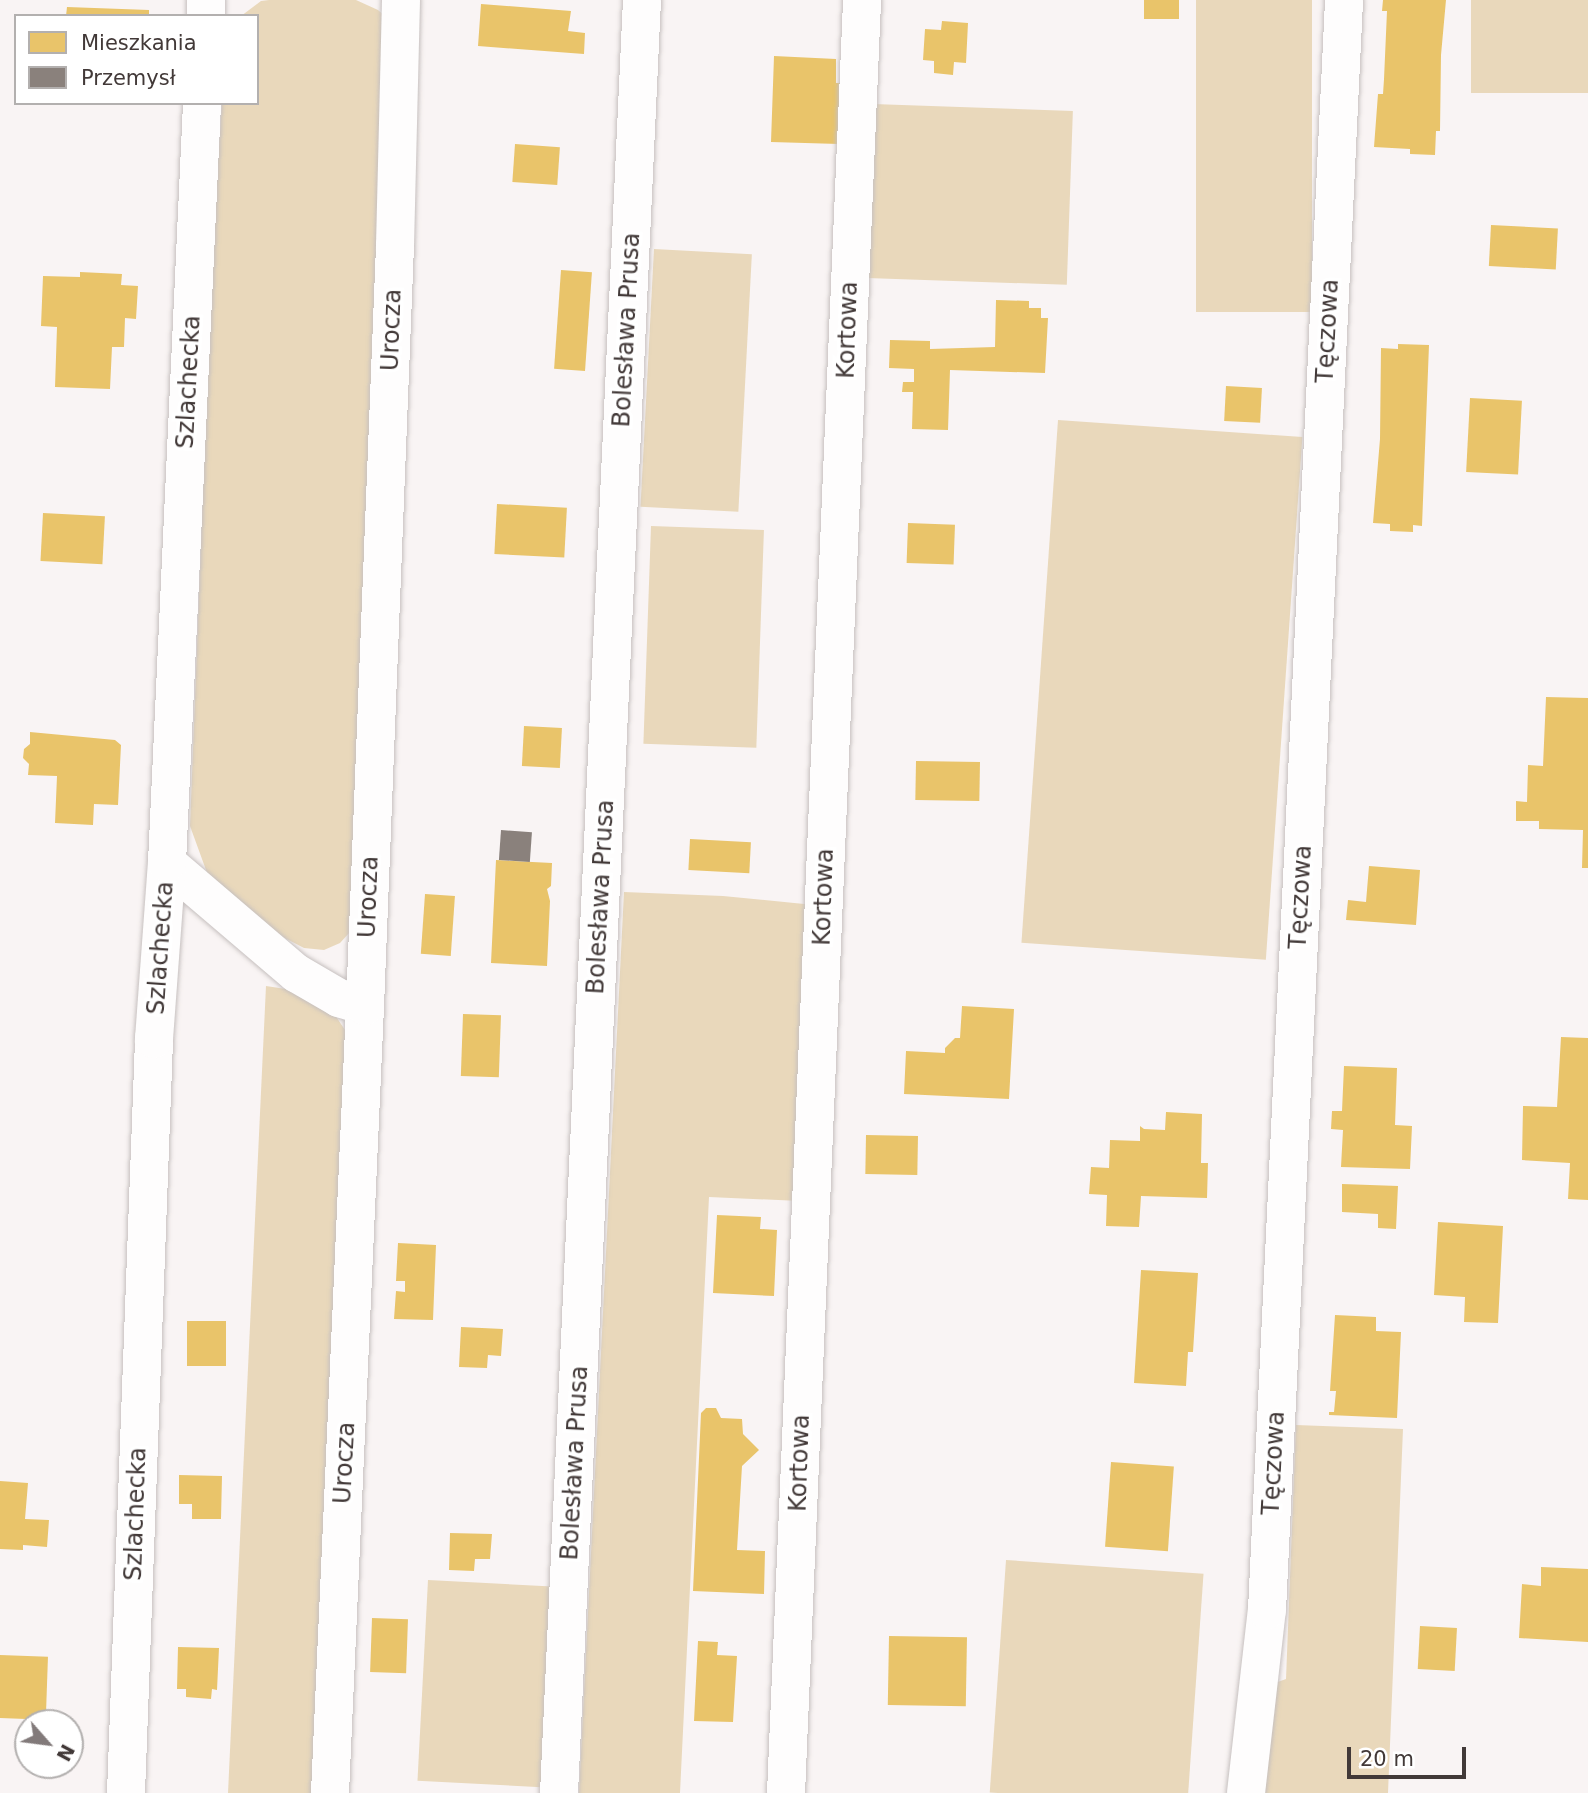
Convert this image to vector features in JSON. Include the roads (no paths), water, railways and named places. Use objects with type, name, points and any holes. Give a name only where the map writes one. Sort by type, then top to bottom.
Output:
[{"type":"street","name":"Urocza","points":[[330,1793],[365,1006],[395,246],[401,0]]},
{"type":"street","name":"Bolesława Prusa","points":[[559,1793],[642,0]]},
{"type":"street","name":"Kortowa","points":[[786,1793],[862,0]]},
{"type":"street","name":"Tęczowa","points":[[1246,1793],[1267,1610],[1344,0]]},
{"type":"street","name":"Szlachecka","points":[[126,1793],[154,1039],[167,863],[202,105]]},
{"type":"street","points":[[167,863],[296,973],[339,998],[365,1006]]}]
